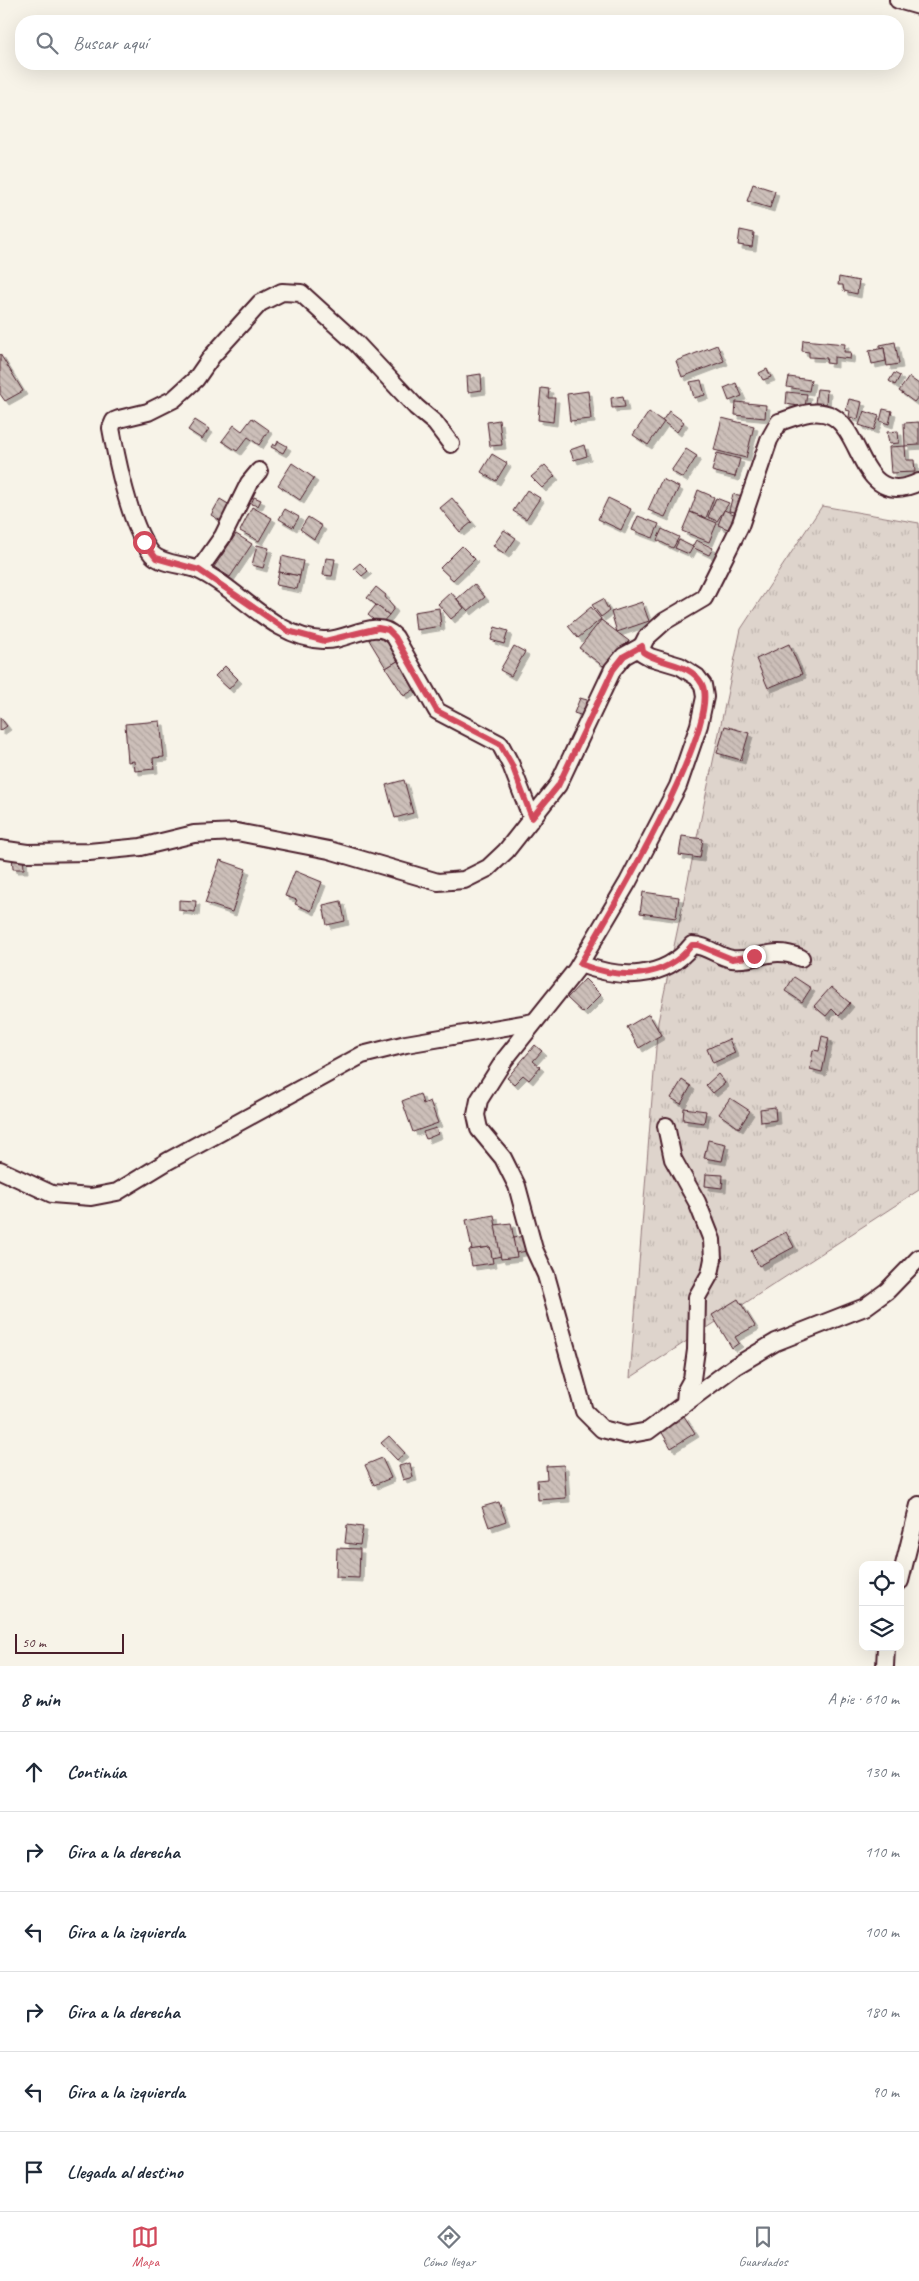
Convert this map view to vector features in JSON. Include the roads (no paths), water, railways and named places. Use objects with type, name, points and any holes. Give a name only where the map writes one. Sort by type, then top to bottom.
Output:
[{"type":"street","points":[[898,0],[919,6]]},
{"type":"street","points":[[451,444],[435,423],[416,407],[356,343],[301,293],[282,292],[260,303],[212,356],[196,379],[174,399],[148,412],[119,418],[114,421],[111,428],[134,517],[144,542],[156,558],[199,570],[288,631],[297,634],[325,641],[378,628],[388,630],[395,637],[437,711],[500,744],[512,765],[532,818]]},
{"type":"street","points":[[0,849],[27,853],[88,852],[141,847],[194,834],[237,832],[329,850],[438,882],[464,880],[488,868],[506,851],[558,786],[613,670],[624,656],[642,646],[646,638],[665,621],[704,598],[740,526],[769,440],[779,422],[811,412],[832,416],[843,426],[870,473],[882,483],[894,488],[907,488],[919,482]]},
{"type":"street","points":[[199,570],[223,536],[250,484],[259,471]]},
{"type":"street","points":[[642,646],[643,652],[650,658],[680,666],[697,677],[703,685],[705,697],[678,786],[628,882],[580,964],[500,1067],[479,1100],[476,1114],[479,1129],[503,1158],[517,1186],[534,1250],[546,1275],[584,1411],[602,1429],[626,1435],[648,1431],[734,1367],[776,1342],[865,1307],[887,1291],[919,1258]]},
{"type":"street","points":[[580,964],[612,973],[638,974],[675,963],[692,945],[698,945],[732,959],[777,951],[801,958]]},
{"type":"street","points":[[0,1170],[52,1194],[91,1197],[117,1192],[168,1161],[362,1055],[406,1044],[534,1022]]},
{"type":"street","points":[[666,1126],[673,1159],[697,1202],[712,1240],[713,1259],[710,1274],[697,1297],[696,1350],[692,1378],[686,1390],[686,1403]]},
{"type":"street","points":[[904,1564],[919,1505]]},
{"type":"street","points":[[885,1666],[886,1651]]}]
